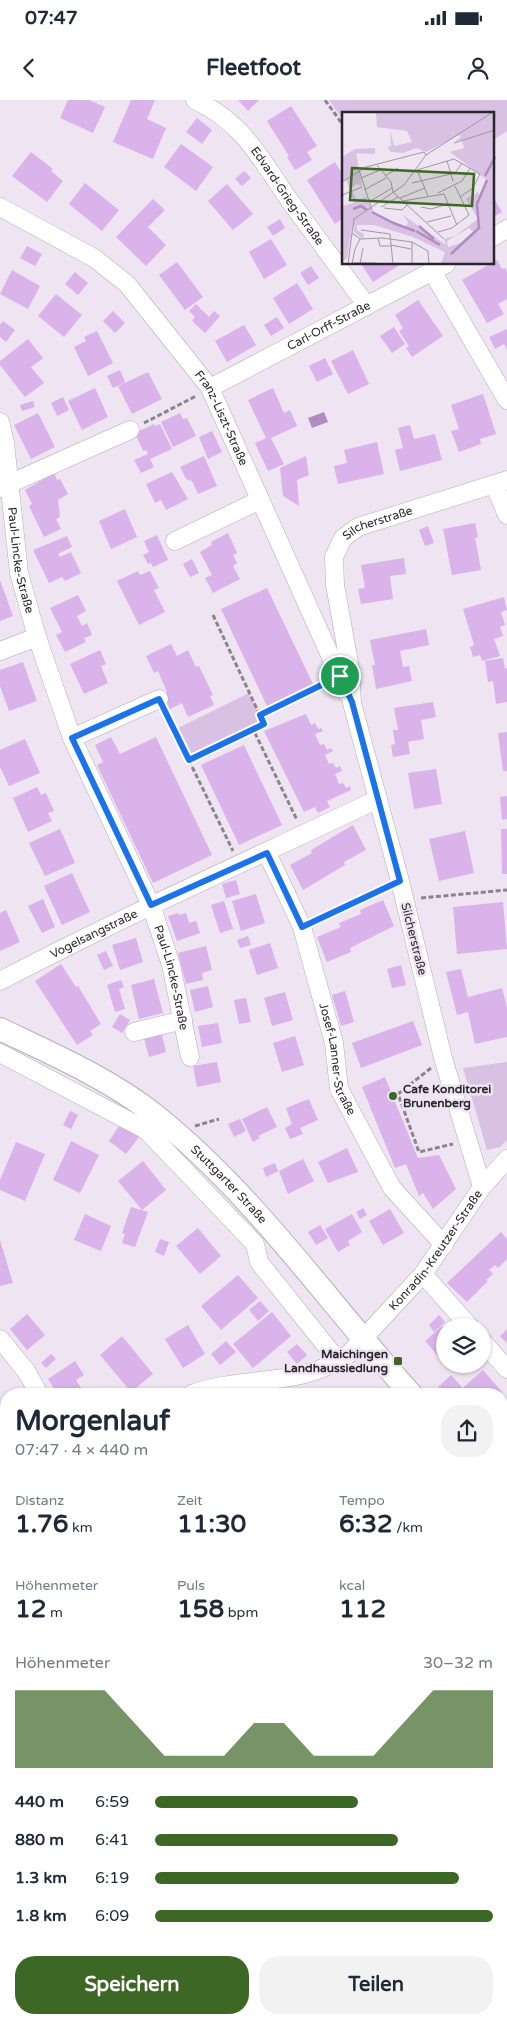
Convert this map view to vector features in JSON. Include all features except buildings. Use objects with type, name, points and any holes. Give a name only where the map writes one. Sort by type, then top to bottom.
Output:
[{"type":"main road","name":"Stuttgarter Straße","points":[[0,1029],[86,1072],[154,1114],[234,1188],[267,1224],[362,1340],[406,1388]]},
{"type":"street","name":"Edvard-Grieg-Straße","points":[[196,100],[214,109],[251,141],[284,193],[366,306]]},
{"type":"street","name":"Franz-Liszt-Straße","points":[[0,207],[94,258],[127,284],[210,388],[352,702]]},
{"type":"street","points":[[494,236],[507,229]]},
{"type":"street","name":"Carl-Orff-Straße","points":[[210,388],[439,268]]},
{"type":"street","points":[[439,268],[507,400]]},
{"type":"street","name":"Paul-Lincke-Straße","points":[[0,422],[5,443],[5,486],[19,573],[37,637],[72,738],[151,905],[171,965],[190,1057]]},
{"type":"street","points":[[5,486],[130,430]]},
{"type":"street","points":[[501,482],[507,515]]},
{"type":"street","name":"Silcherstraße","points":[[482,1187],[443,1058],[400,881],[352,702],[350,668],[335,585],[334,556],[343,538],[358,527],[501,482]]},
{"type":"street","points":[[175,541],[260,500]]},
{"type":"street","points":[[0,651],[37,637]]},
{"type":"street","points":[[72,738],[159,699]]},
{"type":"street","name":"Vogelsangstraße","points":[[0,981],[151,905],[267,853],[378,799]]},
{"type":"street","name":"Josef-Lanner-Straße","points":[[267,853],[302,927],[334,1043],[339,1089],[392,1188],[444,1245]]},
{"type":"street","points":[[134,1032],[183,1020]]},
{"type":"street","points":[[0,1053],[146,1130],[255,1244],[259,1262],[339,1362],[280,1386],[210,1388]]},
{"type":"street","name":"Konradin-Kreutzer-Straße","points":[[339,1362],[423,1274],[482,1187],[507,1159]]},
{"type":"street","points":[[255,1244],[267,1224]]},
{"type":"street","points":[[423,1274],[462,1318]]},
{"type":"street","points":[[0,1338],[26,1371],[36,1388]]},
{"type":"street","points":[[491,1351],[507,1369]]},
{"type":"path","points":[[325,100],[342,124]]},
{"type":"path","points":[[130,430],[210,388]]},
{"type":"path","points":[[189,760],[264,724],[213,615]]},
{"type":"path","points":[[260,715],[340,676]]},
{"type":"path","points":[[159,699],[240,865]]},
{"type":"path","points":[[253,729],[304,834]]},
{"type":"path","points":[[302,927],[400,881]]},
{"type":"path","points":[[421,898],[507,890]]},
{"type":"path","points":[[443,1058],[398,1094],[420,1152],[468,1140]]},
{"type":"shaded area","points":[[329,100],[507,100],[507,131],[494,139],[494,112],[342,112],[342,119]]},
{"type":"shaded area","points":[[324,412],[328,422],[312,428],[308,418]]},
{"type":"shaded area","points":[[249,693],[264,724],[189,759],[174,730]]},
{"type":"shaded area","points":[[507,1062],[507,1140],[500,1147],[487,1150],[463,1068]]},
{"type":"place","name":"Cafe Konditorei Brunenberg","points":[[393,1096]]},
{"type":"place","name":"Maichingen Landhaussiedlung","points":[[398,1361]]},
{"type":"route","points":[[340,676],[352,702],[400,881],[302,927],[267,853],[151,905],[72,738],[159,699],[189,760],[264,724],[260,715],[340,676]]}]
